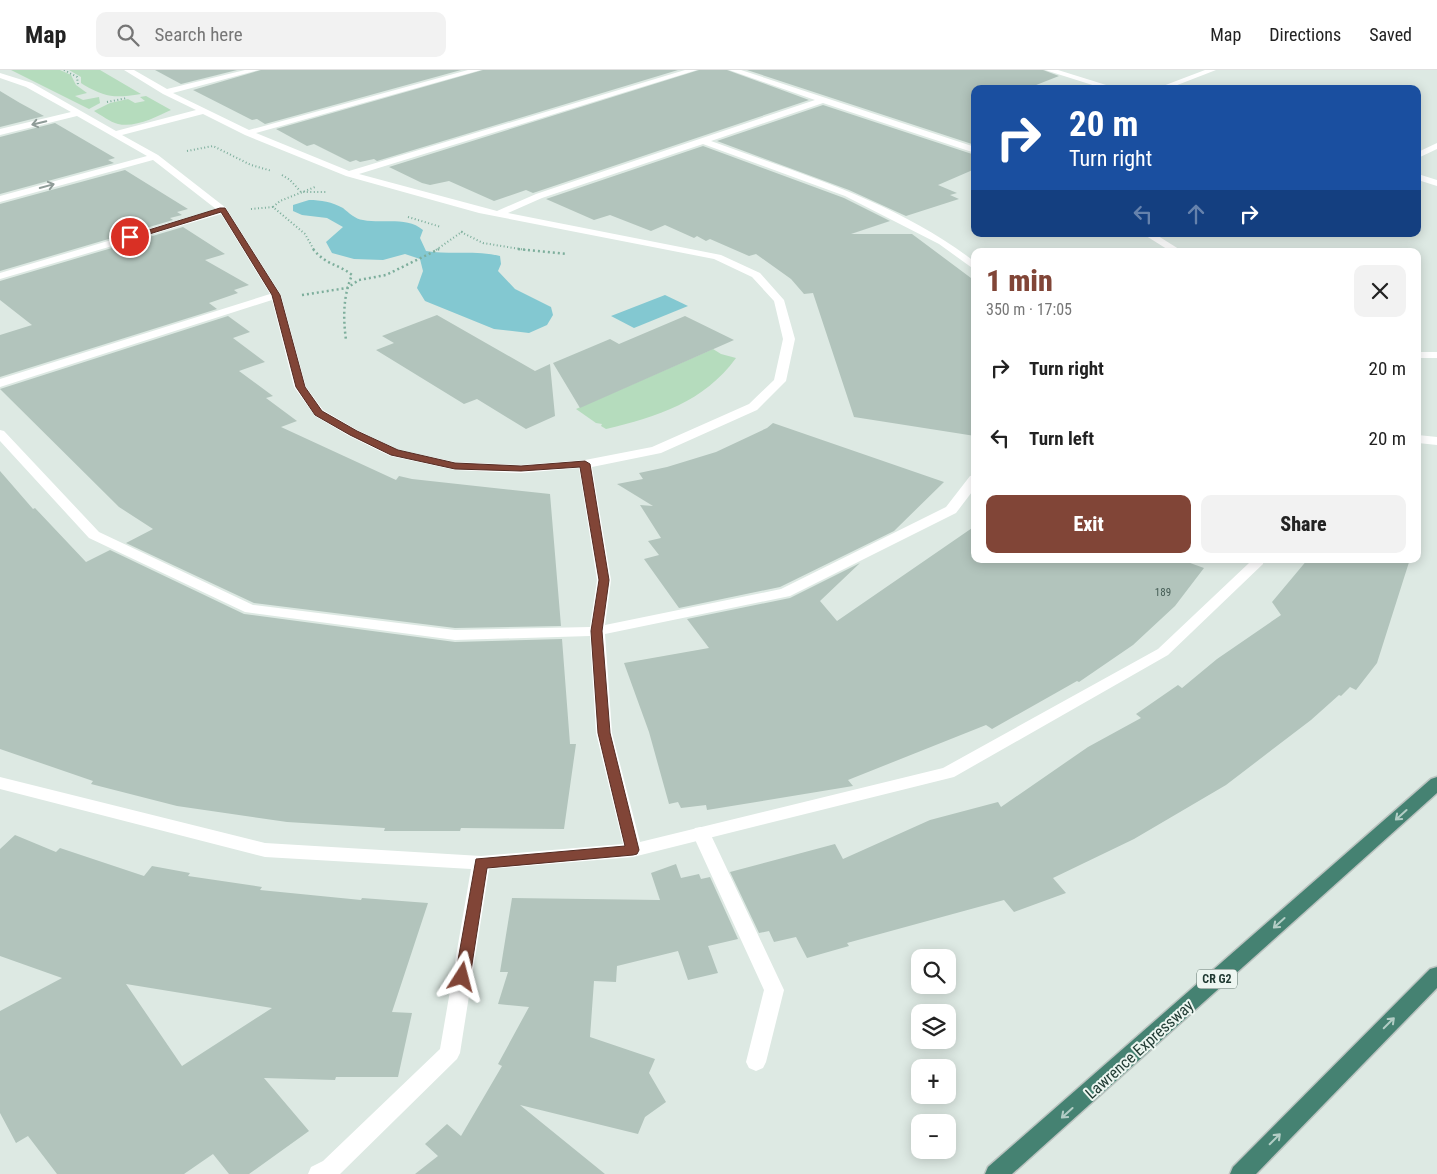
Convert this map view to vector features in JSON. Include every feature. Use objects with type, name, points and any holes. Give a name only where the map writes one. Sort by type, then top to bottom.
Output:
[{"type":"highway","name":"Lawrence Expressway","points":[[996,1174],[1437,783]]},
{"type":"highway","points":[[1241,1174],[1437,975]]},
{"type":"street","points":[[2,77],[29,85],[156,157],[224,212],[276,297],[300,387],[319,413],[353,433],[394,453],[455,466],[521,468],[585,464],[656,450],[753,406],[780,381],[789,339],[778,300],[756,275],[717,258],[497,214],[349,174],[248,133],[166,92],[128,70]]},
{"type":"street","points":[[166,92],[255,70]]},
{"type":"street","points":[[248,133],[477,70]]},
{"type":"street","points":[[349,174],[693,70]]},
{"type":"street","points":[[733,70],[971,149]]},
{"type":"street","points":[[1049,70],[1101,85]]},
{"type":"street","points":[[1171,85],[1212,70]]},
{"type":"street","points":[[497,214],[540,196],[823,100]]},
{"type":"street","points":[[115,134],[204,111]]},
{"type":"street","points":[[0,132],[79,113]]},
{"type":"street","points":[[701,140],[848,194],[943,242],[971,264]]},
{"type":"street","points":[[1421,154],[1437,146]]},
{"type":"street","points":[[0,199],[156,157]]},
{"type":"street","points":[[1421,178],[1437,183]]},
{"type":"street","points":[[0,276],[224,212]]},
{"type":"street","points":[[1153,237],[1172,248]]},
{"type":"street","points":[[0,383],[276,297]]},
{"type":"street","points":[[1421,355],[1437,356]]},
{"type":"street","points":[[0,434],[94,535],[250,609],[455,635],[597,631],[786,593],[951,510],[971,484]]},
{"type":"street","points":[[1421,438],[1437,441]]},
{"type":"street","points":[[585,464],[604,580],[597,631],[604,733],[633,850]]},
{"type":"street","points":[[0,784],[265,850],[481,863],[633,850],[948,773],[1163,652],[1256,563]]},
{"type":"street","points":[[701,833],[774,990],[756,1062]]},
{"type":"street","points":[[319,1174],[332,1168],[450,1053],[481,863]]},
{"type":"path","points":[[64,70],[74,74],[77,77],[78,85],[84,88]]},
{"type":"path","points":[[79,113],[91,110],[111,100],[166,92]]},
{"type":"path","points":[[104,97],[111,100]]},
{"type":"path","points":[[156,157],[213,146],[251,166],[278,172],[290,180],[301,192]]},
{"type":"path","points":[[273,207],[280,200],[349,174]]},
{"type":"path","points":[[224,212],[258,207],[273,207],[305,234],[314,250],[327,263],[343,268],[352,275],[347,288],[342,313],[346,340]]},
{"type":"path","points":[[463,232],[484,243],[546,253],[574,254]]},
{"type":"path","points":[[276,297],[347,288],[360,280],[386,275],[442,247]]},
{"type":"green space","points":[[11,70],[60,70],[71,75],[76,85],[87,93],[75,96],[83,100],[99,97],[100,103],[89,109]]},
{"type":"green space","points":[[69,70],[100,70],[141,94],[124,96],[105,95],[81,83],[81,77]]},
{"type":"green space","points":[[146,96],[171,110],[145,121],[125,125],[112,122],[94,111],[110,103],[128,99],[135,103],[145,101],[140,97]]},
{"type":"green space","points":[[713,349],[721,354],[736,358],[709,386],[678,406],[643,419],[606,429],[601,426],[602,424],[596,423],[576,409]]},
{"type":"water","points":[[309,200],[335,204],[352,216],[360,219],[402,222],[417,226],[423,230],[420,238],[426,251],[482,253],[500,256],[501,264],[498,271],[515,289],[551,307],[553,315],[547,325],[529,333],[494,329],[425,301],[417,288],[423,271],[420,259],[405,254],[383,260],[354,259],[332,253],[326,242],[343,227],[327,218],[302,215],[293,211],[293,205]]},
{"type":"water","points":[[665,295],[688,306],[634,328],[611,316]]},
{"type":"building","points":[[155,70],[237,70],[181,84]]},
{"type":"building","points":[[261,70],[461,70],[265,124],[257,119],[252,120],[193,90]]},
{"type":"building","points":[[483,70],[678,70],[377,161],[374,159],[350,162],[314,144],[307,146],[276,129]]},
{"type":"building","points":[[699,70],[727,70],[809,100],[533,193],[526,190],[494,201],[449,181],[430,185],[389,167]]},
{"type":"building","points":[[747,70],[1043,70],[1059,76],[1036,85],[971,85],[971,144]]},
{"type":"building","points":[[0,91],[20,103],[44,116],[0,127]]},
{"type":"building","points":[[823,105],[971,154],[971,171],[938,185],[957,193],[950,195],[959,199],[906,216],[849,190],[717,141]]},
{"type":"building","points":[[55,123],[115,158],[108,160],[114,163],[0,194],[0,137]]},
{"type":"building","points":[[703,146],[844,198],[890,221],[851,234],[912,234],[971,278],[971,435],[854,417],[813,293],[804,294],[791,279],[756,254],[749,256],[710,239],[706,241],[697,236],[694,238],[665,225],[651,231],[610,215],[594,220],[546,199]]},
{"type":"building","points":[[125,170],[188,209],[177,212],[182,215],[170,218],[173,220],[0,271],[0,204]]},
{"type":"building","points":[[183,227],[225,254],[205,260],[249,285],[234,290],[238,293],[209,303],[217,309],[0,377],[0,335],[32,325],[0,300],[0,281]]},
{"type":"building","points":[[437,315],[535,371],[550,364],[555,416],[526,429],[477,399],[464,404],[376,350],[394,343],[382,336]]},
{"type":"building","points":[[228,316],[250,332],[233,338],[265,362],[239,371],[273,396],[266,398],[297,421],[281,427],[396,480],[399,476],[550,494],[561,626],[455,628],[254,603],[126,543],[153,529],[119,507],[0,389]]},
{"type":"building","points":[[685,316],[734,340],[580,408],[553,363],[610,339],[619,344]]},
{"type":"building","points":[[773,423],[944,482],[894,531],[780,587],[679,608],[644,559],[659,555],[648,541],[661,538],[640,505],[653,506],[617,484],[643,479],[639,473],[667,467],[716,452],[767,428]]},
{"type":"building","points":[[0,471],[33,509],[35,508],[86,562],[110,550],[244,614],[455,642],[562,639],[570,744],[576,744],[564,829],[461,828],[460,831],[384,831],[385,828],[287,822],[177,806],[91,784],[93,781],[0,749]]},
{"type":"building","points":[[971,529],[971,563],[1190,563],[1204,568],[1175,606],[1133,645],[1079,682],[1077,681],[992,729],[986,725],[848,780],[853,786],[707,810],[706,805],[681,808],[678,802],[669,804],[649,732],[624,663],[709,648],[687,619],[790,598],[860,563],[820,601],[837,621]]},
{"type":"building","points":[[1305,563],[1409,563],[1377,663],[1356,690],[1350,687],[1341,696],[1339,695],[1311,720],[1226,785],[1134,839],[1053,878],[1066,893],[1014,912],[1004,900],[847,943],[849,946],[807,958],[796,937],[774,942],[769,931],[759,933],[730,872],[835,844],[843,859],[930,820],[998,802],[1001,807],[1088,747],[1141,718],[1136,714],[1178,685],[1182,688],[1217,659],[1281,615],[1272,602]]},
{"type":"building","points":[[15,835],[56,852],[60,848],[144,876],[152,866],[190,873],[188,876],[262,887],[260,890],[361,900],[362,898],[428,903],[392,1012],[412,1013],[398,1077],[336,1077],[335,1080],[264,1078],[309,1131],[249,1174],[229,1174],[213,1154],[184,1174],[57,1174],[28,1136],[16,1143],[0,1113],[0,1011],[62,978],[0,956],[0,849]],"holes":[[[126,984],[272,1008],[182,1066]]]},
{"type":"building","points":[[676,864],[681,878],[699,874],[701,879],[710,877],[738,939],[708,946],[718,973],[688,980],[678,951],[617,966],[616,982],[594,981],[590,1037],[655,1059],[649,1073],[666,1102],[645,1117],[638,1134],[520,1105],[605,1174],[415,1174],[438,1156],[425,1144],[447,1124],[461,1136],[502,1066],[498,1064],[529,1007],[498,1004],[508,972],[500,972],[512,898],[660,900],[651,873]]},
{"type":"route","points":[[130,237],[223,210],[276,295],[300,387],[319,413],[353,433],[394,453],[455,466],[521,468],[585,464],[604,580],[597,631],[604,733],[633,850],[481,863],[462,977]]}]
